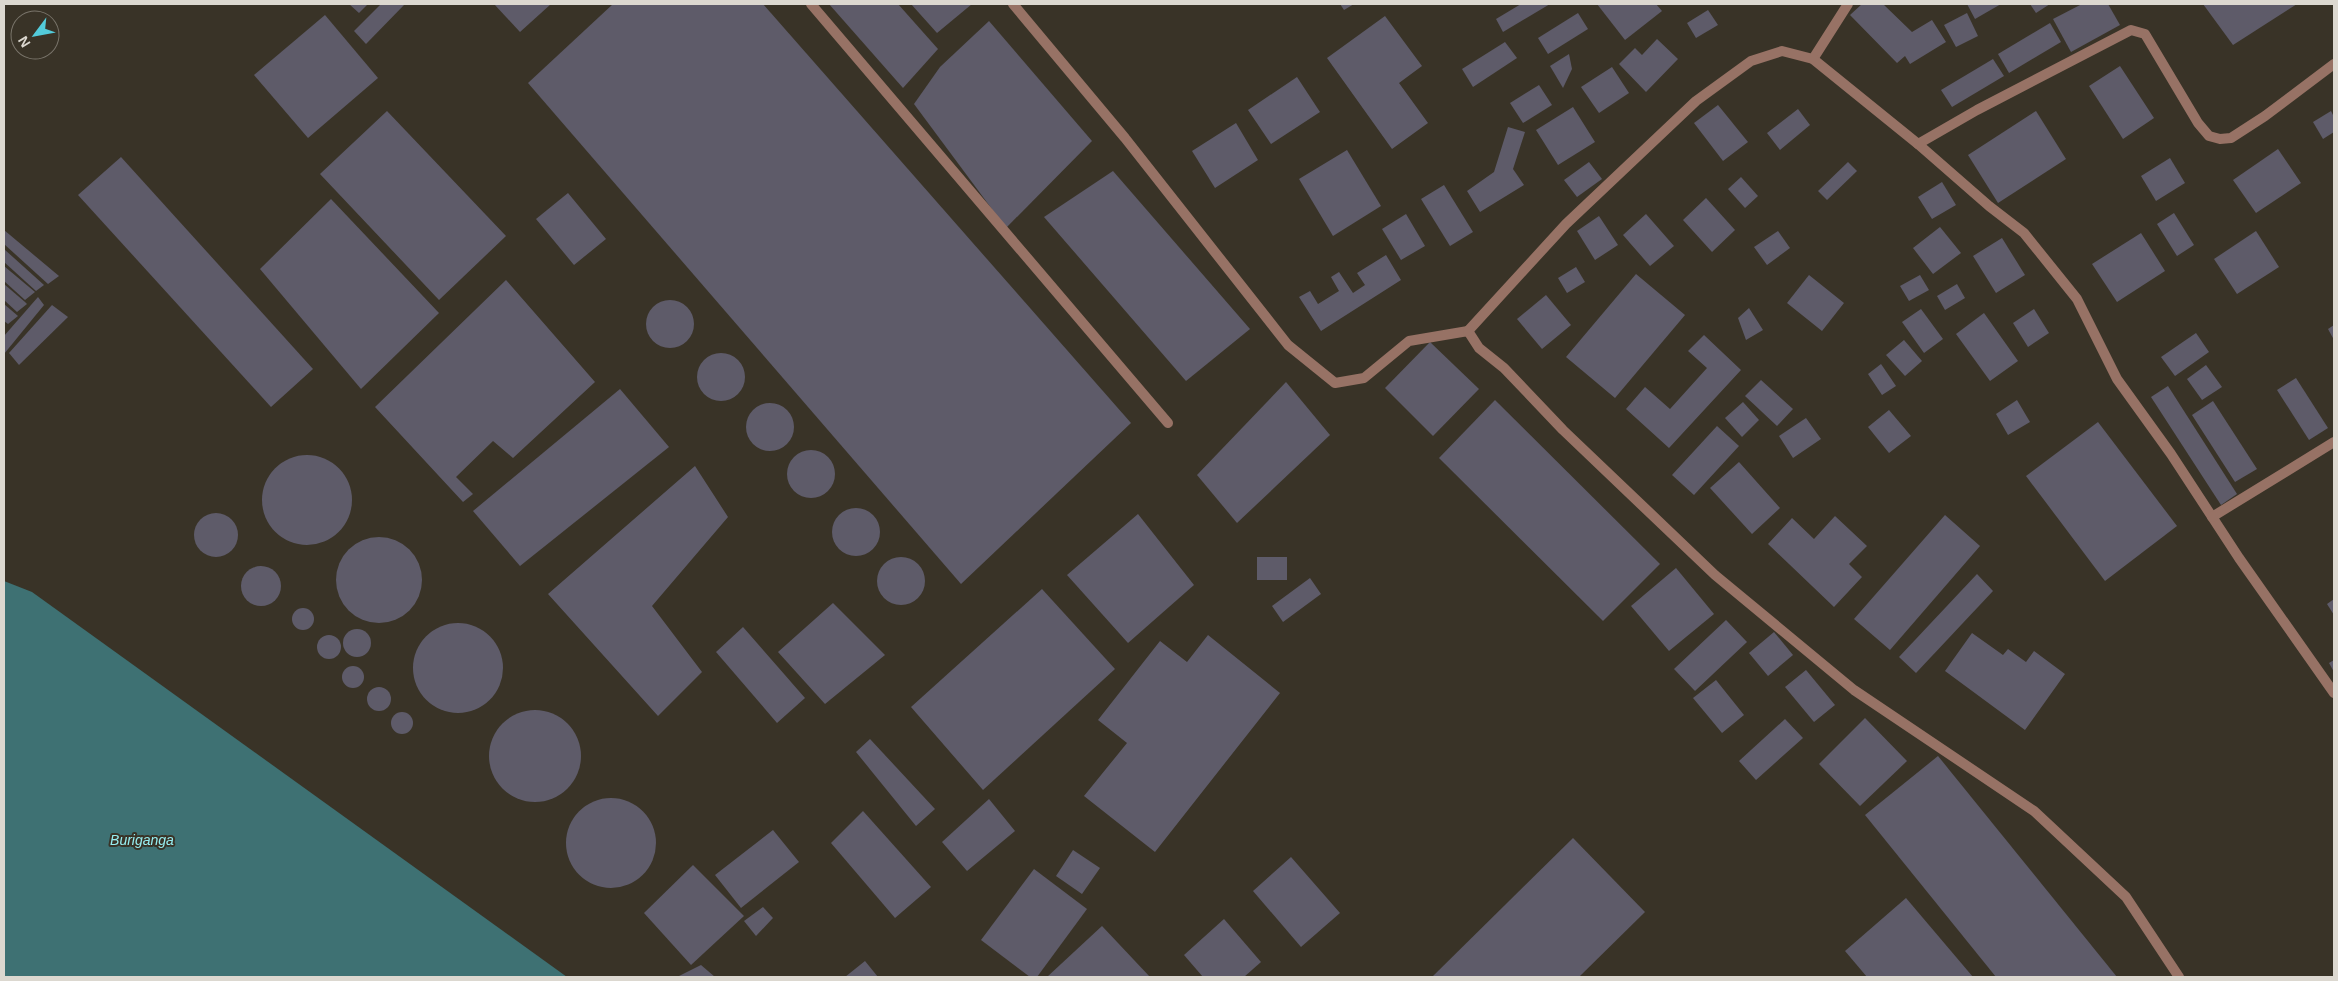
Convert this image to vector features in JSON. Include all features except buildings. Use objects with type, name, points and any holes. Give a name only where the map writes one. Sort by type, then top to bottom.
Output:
[{"type":"street","points":[[811,4],[1168,423]]},
{"type":"street","points":[[1013,4],[1148,166],[1288,346],[1335,383],[1364,378],[1409,341],[1468,331],[1566,224],[1696,101],[1751,61],[1782,51],[1812,59],[1918,144],[1989,206],[2024,233],[2077,299],[2117,379],[2171,454],[2239,558],[2334,693]]},
{"type":"street","points":[[1812,59],[1848,4]]},
{"type":"street","points":[[1918,144],[1977,110],[2131,30],[2145,34],[2198,123],[2209,136],[2220,139],[2231,138],[2265,116],[2334,64]]},
{"type":"street","points":[[1468,331],[1479,348],[1504,368],[1563,430],[1715,575],[1854,690],[2034,811],[2126,897],[2179,977]]},
{"type":"street","points":[[2212,517],[2334,442]]},
{"type":"water","name":"Buriganga","points":[[4,581],[32,592],[567,977],[4,977]]}]
